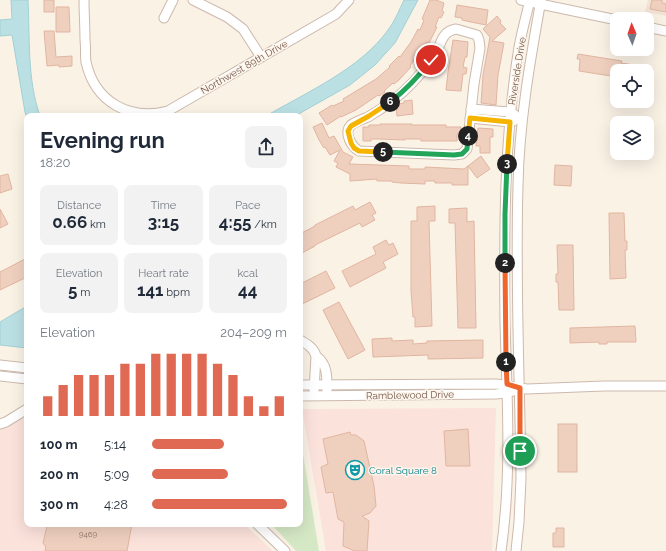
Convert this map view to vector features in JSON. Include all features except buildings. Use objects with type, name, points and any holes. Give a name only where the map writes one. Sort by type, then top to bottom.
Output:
[{"type":"street","points":[[84,0],[86,60],[90,73],[96,87],[105,97],[129,113]]},
{"type":"street","points":[[164,18],[173,0]]},
{"type":"street","points":[[193,0],[227,17],[243,29],[262,57]]},
{"type":"street","name":"Northwest 89th Drive","points":[[160,113],[168,111],[336,14],[347,4],[349,0]]},
{"type":"street","points":[[527,1],[541,2],[610,18]]},
{"type":"street","name":"Riverside Drive","points":[[501,551],[504,530],[506,487],[507,389],[505,214],[507,154],[519,46],[527,1]]},
{"type":"street","name":"Riverside Drive","points":[[516,551],[521,480],[518,185],[523,119],[530,61],[541,2]]},
{"type":"street","points":[[654,28],[666,31]]},
{"type":"street","points":[[456,29],[477,35],[479,40],[480,48],[471,114],[467,149],[462,154],[454,155],[359,151],[354,148],[351,143],[348,131],[351,126],[369,116],[403,92],[431,60],[445,35],[449,31],[456,29]]},
{"type":"street","points":[[471,114],[511,112],[523,119]]},
{"type":"street","points":[[471,114],[510,122],[523,119]]},
{"type":"street","points":[[303,342],[309,345],[316,353],[314,396]]},
{"type":"street","points":[[316,356],[323,360],[326,372],[328,396]]},
{"type":"street","points":[[0,365],[24,368]]},
{"type":"street","points":[[0,376],[24,379]]},
{"type":"street","name":"Ramblewood Drive","points":[[303,385],[507,389]]},
{"type":"street","name":"Ramblewood Drive","points":[[303,396],[520,388],[666,386]]},
{"type":"street","points":[[0,424],[24,411]]},
{"type":"street","points":[[260,527],[284,551]]},
{"type":"shaded area","points":[[648,0],[666,0],[666,16],[654,14],[654,12],[645,12]]},
{"type":"shaded area","points":[[496,408],[492,551],[326,551],[303,409]]},
{"type":"shaded area","points":[[24,417],[24,527],[247,527],[273,551],[0,551],[0,429]]},
{"type":"green space","points":[[303,454],[319,551],[296,551],[274,527],[303,527]]},
{"type":"water","points":[[11,0],[28,0],[31,73],[39,113],[25,113],[12,35],[0,36],[0,20],[12,19]]},
{"type":"water","points":[[404,0],[418,0],[395,43],[375,65],[350,85],[300,113],[271,113],[332,79],[363,57],[388,30]]},
{"type":"water","points":[[24,308],[24,348],[0,345],[0,322]]},
{"type":"place","name":"Coral Square 8","points":[[355,470]]},
{"type":"route","points":[[431,60],[403,92],[369,116],[351,126],[348,131],[349,137],[354,148],[359,151],[454,155],[462,154],[467,149],[470,118],[510,122],[507,154],[505,214],[505,321],[507,384],[520,388],[520,451]]}]
